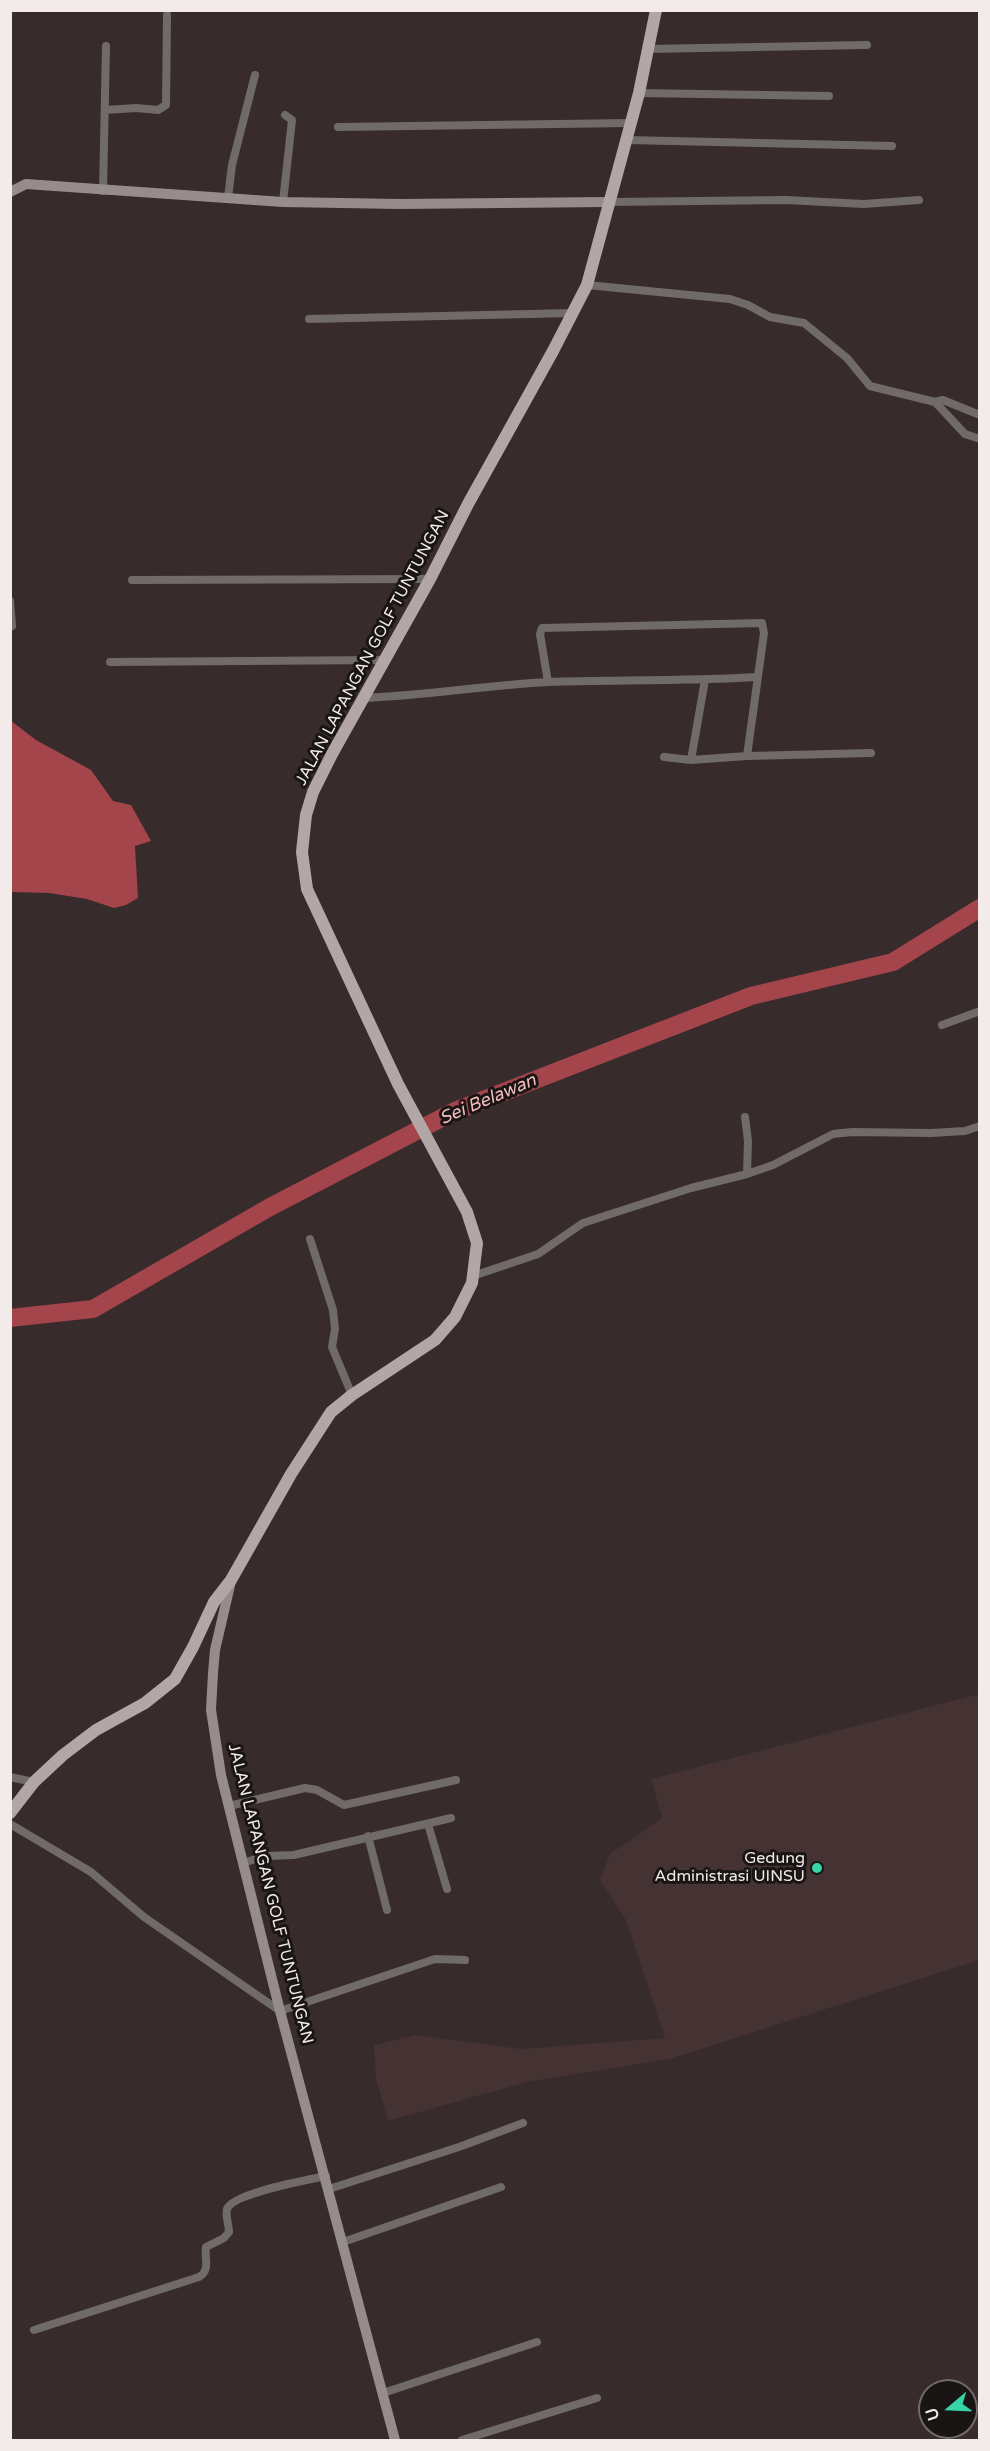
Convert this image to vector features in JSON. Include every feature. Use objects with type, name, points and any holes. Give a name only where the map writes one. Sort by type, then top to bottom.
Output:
[{"type":"main road","name":"JALAN LAPANGAN GOLF TUNTUNGAN","points":[[231,1580],[291,1474],[331,1412],[352,1395],[435,1340],[455,1317],[474,1276],[477,1254],[475,1233],[467,1212],[398,1084],[312,903],[304,874],[302,852],[306,815],[313,792],[362,698],[430,579],[586,285],[639,93],[656,10]]},
{"type":"main road","points":[[10,1813],[34,1782],[83,1739],[145,1703],[175,1679],[214,1602],[231,1580]]},
{"type":"street","points":[[105,110],[136,108],[158,110],[166,105],[167,15]]},
{"type":"street","points":[[647,49],[867,45]]},
{"type":"street","points":[[103,191],[106,46]]},
{"type":"street","points":[[228,198],[232,165],[255,75]]},
{"type":"street","points":[[639,93],[829,96]]},
{"type":"street","points":[[283,202],[292,120],[285,115]]},
{"type":"street","points":[[338,127],[630,123]]},
{"type":"street","points":[[626,140],[892,146]]},
{"type":"street","points":[[10,192],[26,184],[283,202],[399,204],[786,200],[864,204],[919,200]]},
{"type":"street","points":[[586,285],[730,299],[771,317],[804,323],[847,358],[870,386],[935,402],[942,400],[980,415]]},
{"type":"street","points":[[309,319],[573,313]]},
{"type":"street","points":[[935,402],[964,435],[980,439]]},
{"type":"street","points":[[132,580],[430,579]]},
{"type":"street","points":[[10,601],[12,626]]},
{"type":"street","points":[[548,682],[540,634],[542,628],[762,623],[758,677],[747,756]]},
{"type":"street","points":[[110,662],[383,660]]},
{"type":"street","points":[[362,698],[411,696],[458,689],[548,682],[758,677]]},
{"type":"street","points":[[691,760],[705,680]]},
{"type":"street","points":[[664,757],[691,760],[747,756],[871,753]]},
{"type":"street","points":[[942,1025],[980,1011]]},
{"type":"street","points":[[745,1117],[748,1141],[747,1174]]},
{"type":"street","points":[[474,1276],[538,1254],[583,1223],[691,1188],[773,1165],[840,1132],[931,1133],[965,1131],[980,1126]]},
{"type":"street","points":[[310,1239],[336,1322],[332,1347],[352,1395]]},
{"type":"street","name":"JALAN LAPANGAN GOLF TUNTUNGAN","points":[[231,1580],[215,1650],[211,1710],[214,1741],[280,2011],[395,2440]]},
{"type":"street","points":[[10,1777],[34,1782]]},
{"type":"street","points":[[229,1806],[305,1788],[317,1790],[344,1805],[456,1780]]},
{"type":"street","points":[[243,1863],[265,1856],[294,1855],[451,1818]]},
{"type":"street","points":[[10,1824],[91,1872],[144,1917],[280,2011],[435,1959],[465,1960]]},
{"type":"street","points":[[428,1824],[447,1889]]},
{"type":"street","points":[[368,1836],[387,1910]]},
{"type":"street","points":[[329,2189],[459,2147],[523,2123]]},
{"type":"street","points":[[34,2330],[199,2277],[205,2273],[207,2268],[206,2247],[224,2238],[229,2232],[227,2212],[231,2204],[249,2194],[326,2176]]},
{"type":"street","points":[[343,2242],[501,2187]]},
{"type":"street","points":[[383,2393],[537,2342]]},
{"type":"street","points":[[462,2440],[597,2398]]},
{"type":"shaded area","points":[[10,720],[36,740],[91,770],[113,801],[131,805],[151,841],[135,846],[138,898],[126,905],[114,908],[87,899],[49,893],[11,892]]},
{"type":"shaded area","points":[[979,1694],[979,1960],[670,2059],[527,2082],[388,2121],[376,2079],[374,2045],[416,2035],[521,2049],[665,2038],[626,1920],[600,1880],[610,1854],[662,1818],[651,1779]]},
{"type":"waterway","name":"Sei Belawan","points":[[10,1318],[93,1309],[270,1207],[455,1111],[751,996],[893,962],[980,908]]},
{"type":"place","name":"Gedung Administrasi UINSU","points":[[817,1868]]}]
